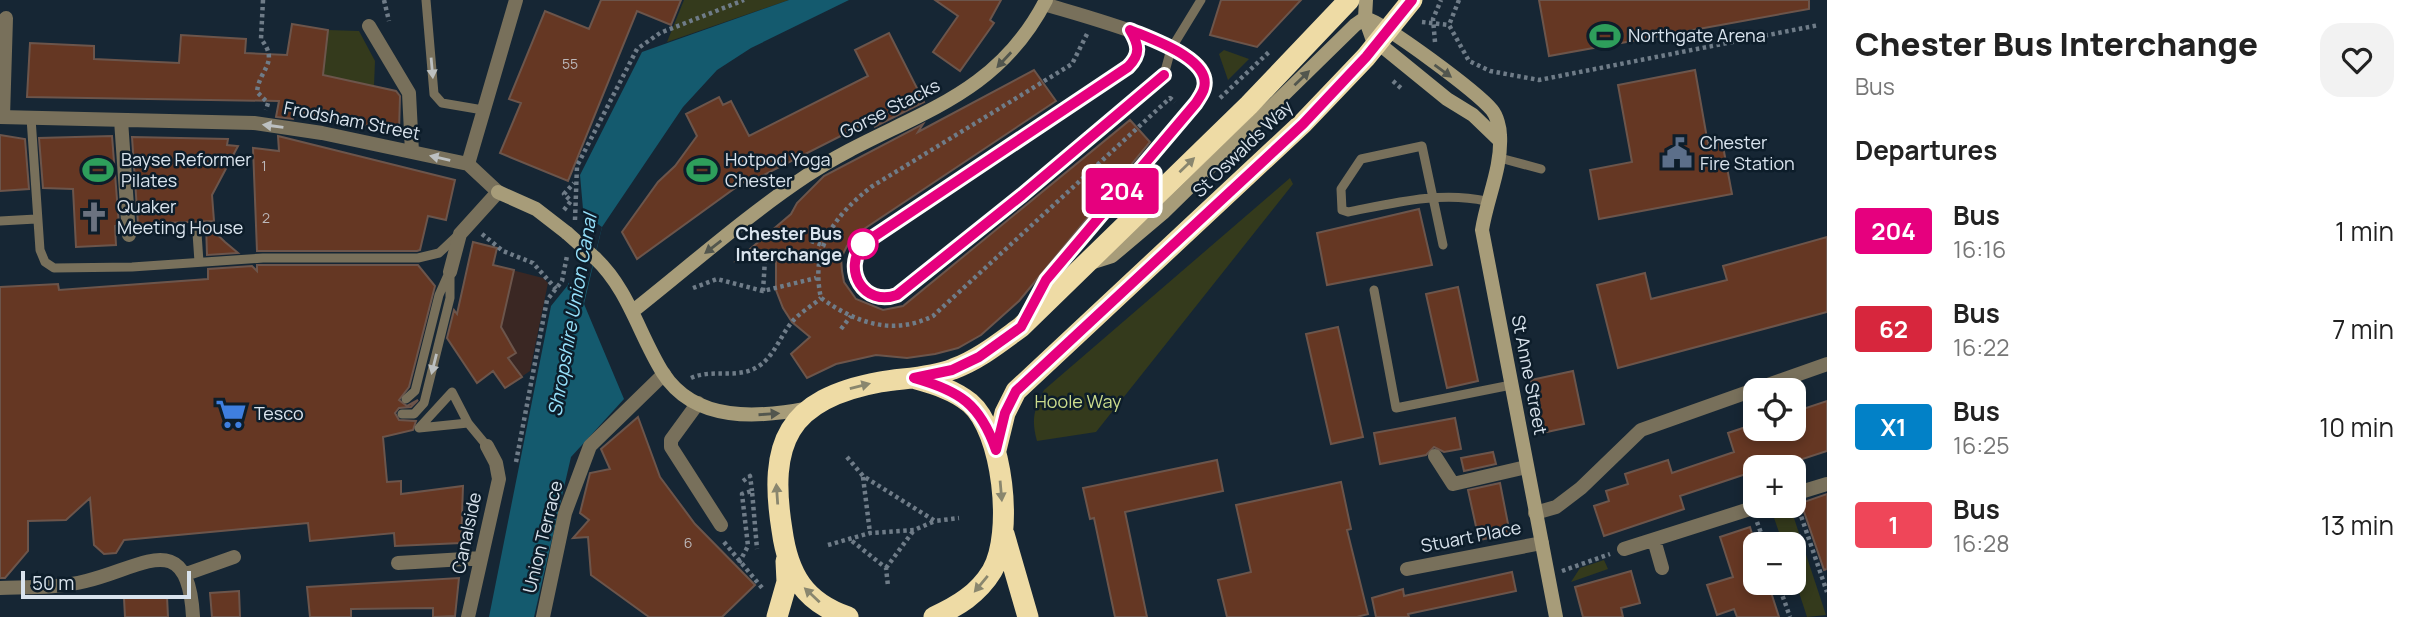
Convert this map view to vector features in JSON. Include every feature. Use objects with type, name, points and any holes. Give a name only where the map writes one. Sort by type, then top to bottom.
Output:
[{"type":"highway","name":"St Oswalds Way","points":[[811,407],[853,387],[952,370],[979,357],[1021,327],[1258,96],[1349,0]]},
{"type":"highway","name":"St Oswalds Way","points":[[996,450],[1005,413],[1016,391],[1277,149],[1383,37],[1412,0]]},
{"type":"highway","points":[[914,378],[941,386],[970,403],[986,422],[996,450],[1004,532],[1028,617]]},
{"type":"highway","points":[[780,610],[786,561],[776,494],[777,466],[794,423],[811,407]]},
{"type":"highway","points":[[934,617],[957,606],[980,589],[994,568],[1004,532]]},
{"type":"highway","points":[[786,561],[815,599],[848,617]]},
{"type":"street","points":[[516,0],[468,164],[498,192],[536,209],[595,258],[633,311],[664,374],[698,404],[726,414],[770,415],[811,407]]},
{"type":"street","points":[[1366,0],[1366,19],[1371,38],[1383,37],[1447,99],[1473,116],[1500,141]]},
{"type":"street","points":[[1021,327],[1046,280],[1196,103],[1205,87],[1203,72],[1194,61],[1130,30],[1045,2]]},
{"type":"street","name":"Gorse Stacks","points":[[633,311],[806,176],[877,135],[952,100],[1000,66],[1027,33],[1045,2]]},
{"type":"street","name":"Frodsham Street","points":[[6,18],[2,117],[254,123],[468,164]]},
{"type":"street","points":[[1085,264],[1112,256],[1163,213],[1355,25],[1366,19]]},
{"type":"street","points":[[369,26],[409,93],[412,152]]},
{"type":"street","name":"St Anne Street","points":[[1383,37],[1493,111],[1500,141],[1500,159],[1486,201],[1482,230],[1556,617]]},
{"type":"street","points":[[121,120],[129,235]]},
{"type":"street","points":[[450,272],[464,228],[498,192]]},
{"type":"street","points":[[1535,513],[1556,507],[1581,488],[1641,430],[1827,364]]},
{"type":"street","name":"Union Terrace","points":[[543,617],[565,513],[590,446],[664,374]]},
{"type":"street","points":[[698,404],[671,440],[671,447],[721,525]]},
{"type":"street","name":"Canalside","points":[[468,617],[499,478],[496,463],[487,446]]},
{"type":"street","points":[[1435,456],[1453,484],[1526,467]]},
{"type":"street","points":[[1806,495],[1827,484]]},
{"type":"street","points":[[1624,549],[1743,511]]},
{"type":"street","points":[[1654,540],[1662,568]]},
{"type":"street","name":"Stuart Place","points":[[1407,569],[1542,543]]},
{"type":"street","points":[[186,574],[234,557]]},
{"type":"street","points":[[398,563],[481,558]]},
{"type":"street","points":[[0,588],[84,582],[152,559],[166,561],[186,574],[191,586],[193,617]]},
{"type":"lane","points":[[426,0],[434,94],[442,103],[483,110]]},
{"type":"lane","points":[[1130,30],[1138,43],[1137,57],[1128,67],[863,244],[853,261],[864,290],[883,298],[897,295],[1031,188],[1164,75],[1171,49],[1201,0]]},
{"type":"lane","points":[[31,118],[40,250],[45,262],[54,268],[263,258],[418,258],[439,253],[464,228]]},
{"type":"lane","points":[[1443,246],[1434,198],[1422,146],[1362,159],[1348,177],[1339,198],[1342,210],[1348,212],[1413,199],[1434,198],[1462,196],[1486,201]]},
{"type":"lane","points":[[1500,159],[1541,169]]},
{"type":"lane","points":[[0,221],[36,219]]},
{"type":"lane","points":[[197,233],[199,262]]},
{"type":"lane","points":[[406,399],[415,391],[439,295],[450,272]]},
{"type":"lane","points":[[402,414],[414,414],[425,403],[450,298],[450,272]]},
{"type":"lane","points":[[1374,290],[1396,408],[1511,385]]},
{"type":"lane","name":"Canalside","points":[[468,423],[419,428],[452,392],[468,423],[487,446]]},
{"type":"path","points":[[254,123],[268,103],[257,92],[258,83],[269,63],[269,49],[261,39],[263,0]]},
{"type":"path","points":[[520,444],[547,300],[562,281],[578,207],[575,182],[577,166],[637,49],[660,33],[744,0]]},
{"type":"path","points":[[1433,19],[1441,0]]},
{"type":"path","points":[[1459,0],[1449,25],[1469,61],[1490,71],[1539,80],[1819,25]]},
{"type":"path","points":[[553,222],[571,201],[564,194],[575,182]]},
{"type":"path","points":[[464,228],[503,251],[533,263],[556,289]]},
{"type":"path","points":[[811,241],[824,246]]},
{"type":"path","points":[[762,291],[765,260]]},
{"type":"path","points":[[673,279],[684,291],[716,279],[762,291],[817,278]]},
{"type":"path","points":[[691,379],[704,372],[734,374],[759,366],[773,351],[792,322],[821,298]]},
{"type":"path","points":[[841,328],[851,316]]},
{"type":"path","points":[[846,457],[863,476],[935,521]]},
{"type":"path","points":[[743,481],[750,476],[757,548]]},
{"type":"path","points":[[863,476],[870,533]]},
{"type":"path","points":[[739,563],[748,546],[742,494],[752,491]]},
{"type":"path","points":[[828,545],[851,541],[870,533],[914,530],[935,521],[959,518]]},
{"type":"path","points":[[1804,518],[1827,592]]},
{"type":"path","points":[[721,525],[724,547],[780,610]]},
{"type":"path","points":[[888,586],[886,568],[914,530]]},
{"type":"path","points":[[851,541],[886,568]]},
{"type":"path","points":[[1548,576],[1624,549]]},
{"type":"path","points":[[1782,595],[1790,617]]},
{"type":"shaded area","points":[[473,242],[497,248],[493,265],[543,278],[548,283],[530,371],[505,388],[493,371],[477,383],[450,343]]},
{"type":"green space","points":[[684,0],[789,0],[667,42]]},
{"type":"green space","points":[[328,30],[359,31],[375,61],[374,86],[323,75]]},
{"type":"green space","points":[[1224,50],[1249,59],[1228,80],[1219,54]]},
{"type":"green space","name":"Hoole Way","points":[[1290,178],[1293,184],[1096,432],[1037,441],[1034,415],[1044,390]]},
{"type":"green space","points":[[1774,518],[1794,518],[1799,532],[1779,532]]},
{"type":"green space","points":[[1806,554],[1826,615],[1807,617],[1800,595],[1806,595]]},
{"type":"green space","points":[[1604,560],[1608,569],[1571,582],[1580,568]]},
{"type":"water","name":"Shropshire Union Canal","points":[[789,0],[849,0],[751,48],[717,70],[683,107],[602,227],[584,304],[624,399],[571,457],[534,617],[489,617],[551,306],[568,285],[583,209],[580,175],[642,52]]},
{"type":"pier","points":[[579,211],[602,227],[583,304],[565,278]]},
{"type":"building","points":[[601,0],[681,0],[671,25],[637,11],[568,181],[500,153],[521,103],[509,99],[545,11],[589,29]]},
{"type":"building","points":[[935,0],[1001,0],[990,20],[994,23],[960,71],[933,52],[958,16]]},
{"type":"building","points":[[1221,0],[1301,0],[1257,47],[1210,35]]},
{"type":"building","name":"Northgate Arena","points":[[1539,0],[1809,0],[1809,9],[1549,56]]},
{"type":"building","points":[[292,24],[328,30],[323,75],[396,91],[400,96],[399,132],[295,111],[293,119],[276,117],[279,101],[27,97],[30,43],[94,46],[94,59],[179,63],[181,35],[246,39],[245,53],[287,55]]},
{"type":"building","points":[[889,33],[924,102],[874,127],[890,111],[750,182],[749,178],[637,259],[622,232],[658,182],[675,166],[697,136],[686,114],[719,97],[723,105],[731,101],[749,136],[868,76],[855,50]]},
{"type":"building","name":"Chester Bus Interchange","points":[[1034,70],[1056,101],[855,235],[841,258],[844,282],[856,299],[883,310],[903,306],[1130,120],[1150,142],[1019,301],[981,335],[958,348],[935,354],[907,358],[876,355],[836,364],[807,378],[791,354],[810,337],[792,322],[783,308],[776,290],[776,259],[736,261],[791,214],[797,203],[824,176],[923,124],[918,132]]},
{"type":"building","name":"Chester Fire Station","points":[[1695,70],[1708,144],[1722,141],[1732,194],[1599,219],[1590,170],[1632,162],[1618,85]]},
{"type":"building","points":[[0,135],[25,139],[29,189],[0,191]]},
{"type":"building","name":"Quaker Meeting House","points":[[112,136],[119,225],[115,226],[116,245],[76,247],[73,189],[43,188],[39,138]]},
{"type":"building","points":[[278,136],[455,180],[446,220],[428,216],[420,250],[417,251],[257,251],[253,148],[279,151]]},
{"type":"building","points":[[132,137],[228,139],[227,145],[238,146],[212,195],[214,221],[138,224]]},
{"type":"building","points":[[1419,209],[1432,265],[1327,285],[1317,233]]},
{"type":"building","points":[[206,224],[225,242],[238,253],[207,255]]},
{"type":"building","points":[[1827,237],[1827,312],[1618,368],[1597,285],[1645,273],[1651,299],[1727,280],[1723,266]]},
{"type":"building","points":[[473,242],[497,248],[493,265],[514,270],[501,327],[516,353],[508,358],[522,377],[505,388],[493,371],[477,383],[447,338],[454,310],[457,314]]},
{"type":"building","points":[[257,265],[418,265],[435,286],[409,387],[399,400],[407,406],[418,400],[411,407],[399,408],[395,413],[399,420],[416,421],[413,430],[383,437],[387,482],[401,481],[401,494],[463,486],[461,543],[395,546],[394,533],[310,541],[308,523],[124,540],[116,553],[104,554],[94,545],[90,498],[66,520],[28,521],[28,551],[5,578],[0,578],[0,287],[58,284],[59,290],[208,279],[208,269],[252,266],[257,271]]},
{"type":"building","points":[[1458,287],[1478,381],[1447,388],[1426,294]]},
{"type":"building","points":[[1338,327],[1363,437],[1331,444],[1306,334]]},
{"type":"building","points":[[1573,371],[1584,424],[1542,433],[1531,380]]},
{"type":"building","points":[[1827,401],[1827,451],[1806,458],[1806,455],[1743,455],[1743,475],[1680,496],[1684,509],[1604,536],[1594,506],[1609,501],[1606,491],[1628,484],[1625,474],[1668,460],[1672,473],[1734,452],[1728,433],[1743,428],[1743,441],[1806,441],[1806,408]]},
{"type":"building","points":[[638,417],[660,477],[695,524],[755,585],[722,617],[649,617],[591,575],[588,537],[573,538],[589,520],[580,513],[590,473],[610,469],[601,449]]},
{"type":"building","points":[[1455,418],[1461,449],[1444,452],[1434,447],[1426,455],[1380,464],[1374,433]]},
{"type":"building","points":[[1493,452],[1496,464],[1464,471],[1461,458]]},
{"type":"building","points":[[1217,460],[1223,491],[1125,512],[1147,617],[1115,617],[1094,518],[1090,519],[1083,488]]},
{"type":"building","points":[[1341,482],[1351,529],[1347,530],[1368,614],[1357,617],[1227,617],[1218,580],[1251,572],[1236,505]]},
{"type":"building","points":[[1500,483],[1510,534],[1479,540],[1468,490]]},
{"type":"building","points":[[1827,494],[1827,569],[1824,570],[1806,518],[1806,501]]},
{"type":"building","points":[[1750,527],[1751,532],[1743,532],[1743,595],[1772,595],[1779,617],[1737,617],[1734,609],[1717,615],[1707,585],[1733,577],[1720,537]]},
{"type":"building","points":[[1631,571],[1640,603],[1621,608],[1623,617],[1583,617],[1575,587]]},
{"type":"building","points":[[1512,572],[1516,591],[1408,614],[1409,617],[1376,617],[1372,598],[1403,589],[1404,596]]},
{"type":"building","points":[[459,578],[455,616],[433,617],[433,608],[351,609],[351,617],[310,617],[307,587]]},
{"type":"building","points":[[239,591],[240,617],[212,617],[210,593]]},
{"type":"building","points":[[167,596],[168,617],[125,617],[124,598]]},
{"type":"bus line","name":"204","points":[[1164,75],[1022,195],[897,295],[883,298],[864,290],[854,269],[853,261],[857,252],[863,244],[1128,67],[1137,57],[1138,43],[1130,30],[1194,61],[1203,72],[1205,87],[1196,103],[1046,280],[1021,327],[979,357],[952,370],[914,378],[941,386],[970,403],[986,422],[996,450],[1005,413],[1016,391],[1088,327],[1303,124],[1366,57],[1412,0]]},
{"type":"place","name":"Northgate Arena","points":[[1605,36]]},
{"type":"place","name":"Chester Fire Station","points":[[1677,153]]},
{"type":"place","name":"Bayse Reformer Pilates","points":[[98,170]]},
{"type":"place","name":"Hotpod Yoga Chester","points":[[702,170]]},
{"type":"place","name":"Quaker Meeting House","points":[[94,217]]},
{"type":"place","name":"Chester Bus Interchange","points":[[863,244]]},
{"type":"place","name":"Tesco","points":[[231,414]]}]
